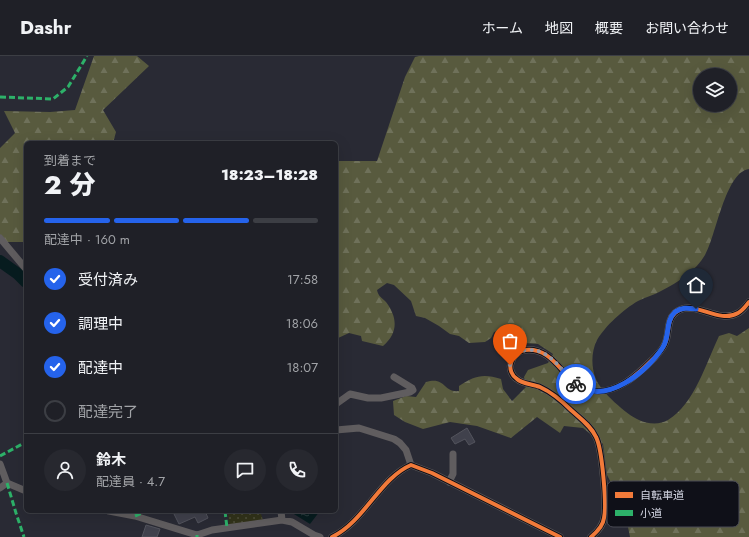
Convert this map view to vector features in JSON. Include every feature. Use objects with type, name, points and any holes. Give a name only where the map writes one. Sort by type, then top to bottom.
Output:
[{"type":"street","points":[[0,238],[24,265]]},
{"type":"street","points":[[591,537],[601,526],[604,519],[605,510],[600,450],[596,437],[589,427],[570,408],[553,395],[540,387],[518,380],[512,373],[510,365],[516,353],[523,350],[530,350],[545,353],[570,379],[586,390],[610,390],[628,382],[658,354],[666,342],[671,317],[682,308],[691,308],[721,317],[739,313],[749,302]]},
{"type":"street","points":[[338,403],[350,394],[368,398],[381,398],[410,392],[413,390],[394,377]]},
{"type":"street","points":[[338,430],[359,428],[394,439],[406,450],[411,465]]},
{"type":"street","points":[[449,482],[452,474],[453,454]]},
{"type":"street","points":[[0,464],[8,483],[24,490]]},
{"type":"street","points":[[411,465],[432,473],[560,537]]},
{"type":"street","points":[[332,537],[348,527],[399,472],[411,465]]},
{"type":"street","points":[[0,488],[8,483]]},
{"type":"street","points":[[119,513],[135,516],[197,535],[212,530],[282,520],[292,522],[320,537]]},
{"type":"street","points":[[281,513],[282,520]]},
{"type":"green space","points":[[94,56],[137,56],[149,66],[103,110],[116,132],[114,141],[24,141],[24,242],[0,242],[0,148],[15,133],[4,111],[50,112],[75,110]]},
{"type":"green space","points":[[749,56],[749,169],[741,173],[727,193],[705,255],[697,266],[680,280],[667,288],[638,301],[615,318],[597,340],[592,360],[596,379],[603,390],[614,402],[639,420],[650,423],[661,423],[665,422],[677,413],[685,404],[699,382],[719,336],[729,333],[737,336],[749,328],[749,537],[630,537],[628,527],[739,527],[739,481],[610,481],[607,475],[603,444],[583,428],[564,426],[560,433],[537,417],[511,438],[477,426],[450,422],[423,429],[405,422],[394,415],[393,401],[406,396],[416,397],[426,382],[433,381],[441,383],[450,390],[459,391],[459,386],[479,376],[495,377],[501,379],[503,389],[512,401],[526,387],[524,377],[528,370],[548,363],[553,354],[538,344],[524,343],[515,335],[503,329],[494,332],[491,338],[485,342],[469,343],[459,336],[450,334],[425,318],[416,316],[411,301],[394,285],[387,283],[377,290],[393,314],[395,325],[394,331],[388,341],[383,346],[362,341],[361,336],[349,333],[338,338],[338,161],[377,161],[405,77],[415,57]]},
{"type":"green space","points":[[228,513],[261,513],[263,520],[229,525]]},
{"type":"water","points":[[292,513],[318,513],[310,524]]},
{"type":"building","points":[[467,428],[475,442],[469,445],[465,439],[455,444],[451,438]]},
{"type":"building","points":[[206,513],[208,518],[198,523],[195,517],[179,524],[174,514]]},
{"type":"building","points":[[146,525],[160,529],[157,537],[142,537]]},
{"type":"waterway","points":[[0,261],[24,280]]},
{"type":"marked path","points":[[0,97],[53,99],[68,87],[87,56]]},
{"type":"marked path","points":[[0,456],[24,443]]},
{"type":"marked path","points":[[7,483],[24,537]]},
{"type":"marked path","points":[[135,516],[142,513]]},
{"type":"marked path","points":[[225,513],[227,528]]},
{"type":"cycle path","points":[[591,537],[601,526],[605,511],[602,464],[596,437],[585,422],[553,394],[540,387],[519,381],[515,378],[510,368],[513,358],[516,354],[522,351],[534,350],[548,357],[578,385],[588,390],[595,391],[612,389],[633,377],[660,352],[664,347],[671,319],[675,313],[682,309],[689,308],[722,316],[730,316],[739,312],[749,302]]},
{"type":"cycle path","points":[[332,537],[353,521],[390,480],[400,471],[411,465],[432,473],[560,537]]},
{"type":"way so far","points":[[510,365],[516,353],[523,350],[545,353],[554,360],[576,384]]},
{"type":"route","points":[[576,384],[586,390],[603,391],[610,390],[628,382],[642,370],[663,347],[666,342],[671,317],[682,308],[696,309]]}]
